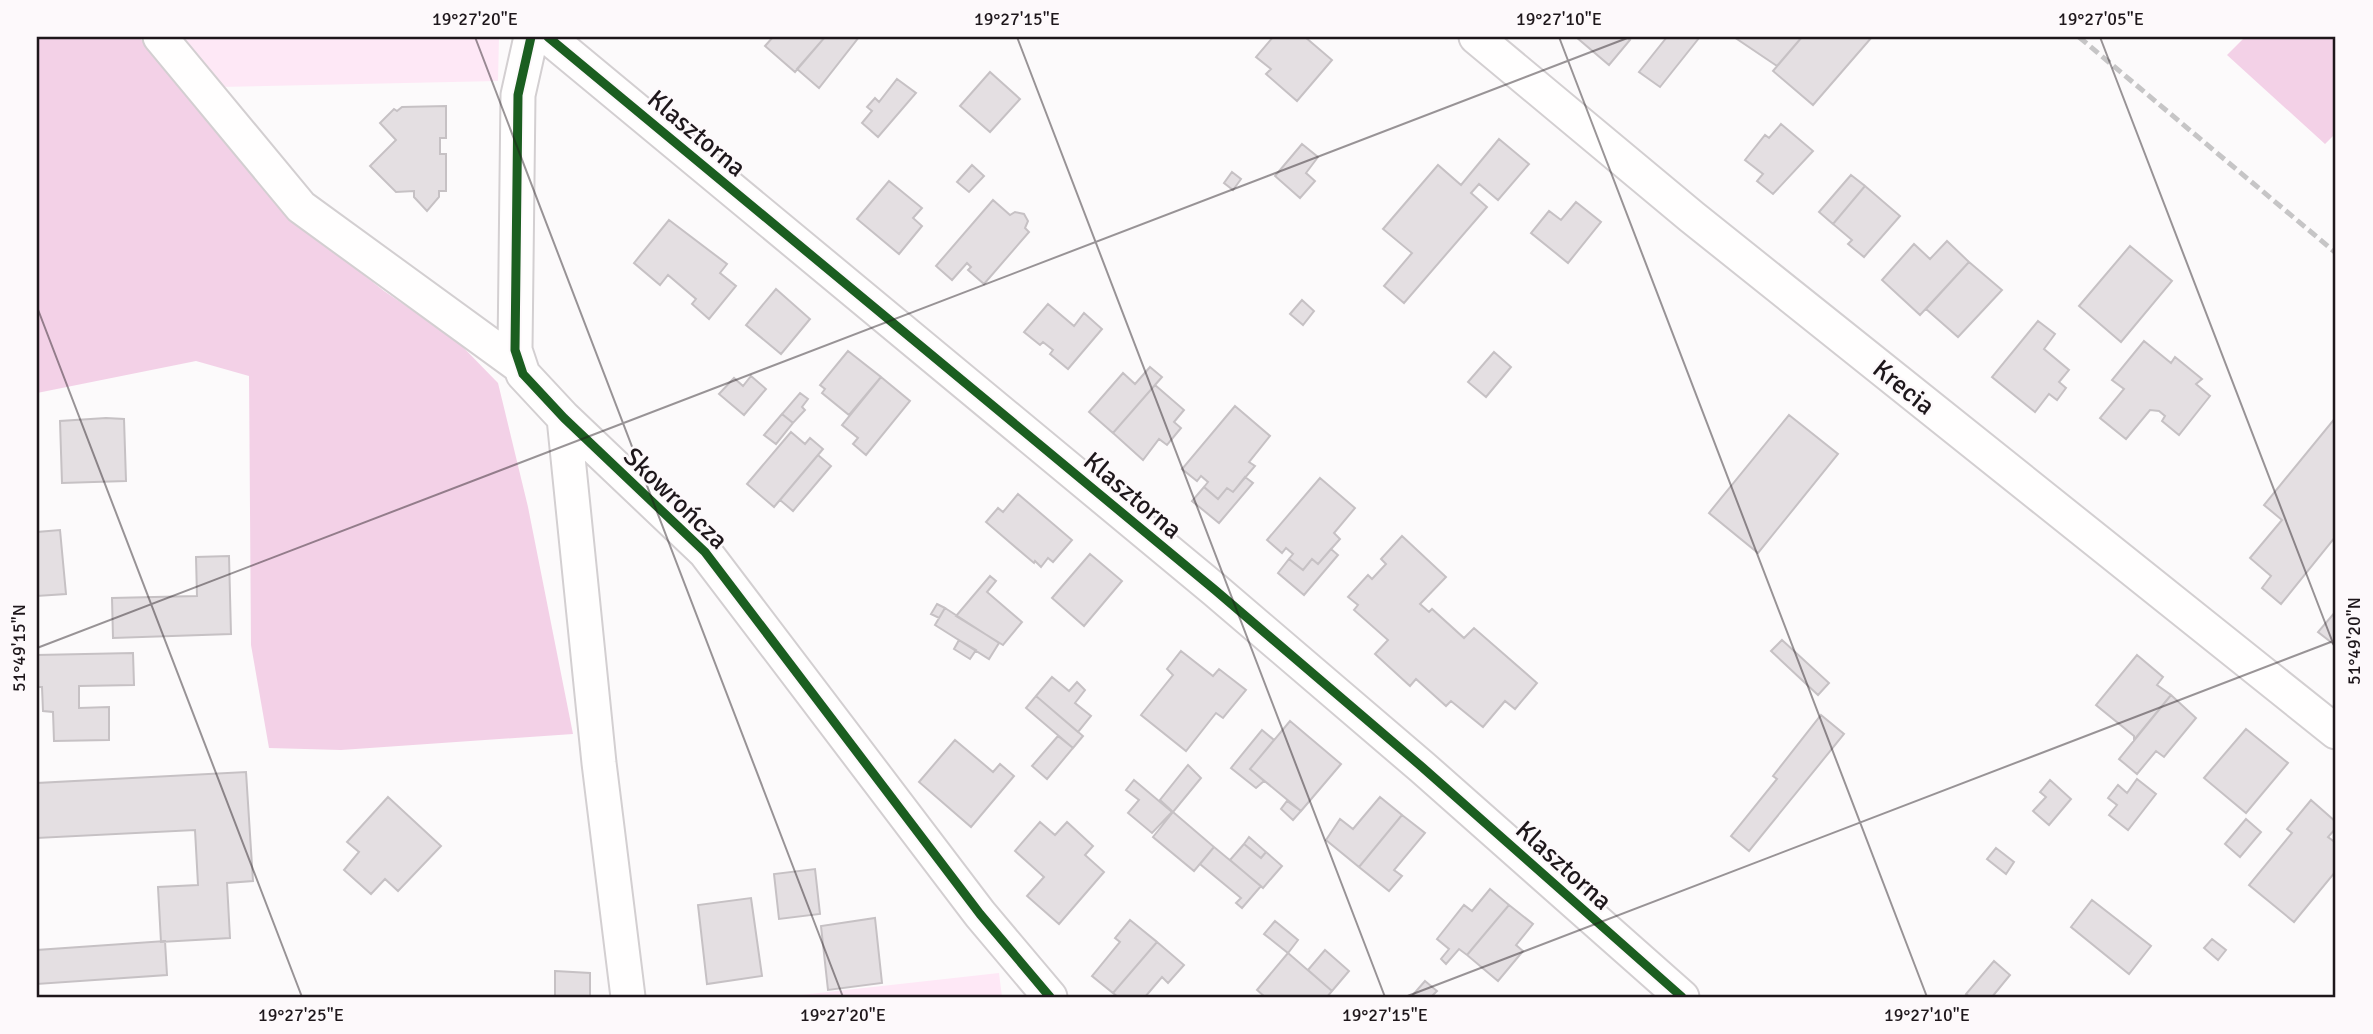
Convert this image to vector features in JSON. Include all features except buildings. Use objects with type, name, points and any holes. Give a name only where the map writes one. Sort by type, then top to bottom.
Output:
[{"type":"street","name":"Skowrończa","points":[[160,37],[301,207],[518,365],[564,418],[705,552],[980,914],[1050,997]]},
{"type":"street","points":[[518,365],[515,350],[518,95],[531,37]]},
{"type":"street","name":"Klasztorna","points":[[548,37],[1215,590],[1422,767],[1682,997]]},
{"type":"street","name":"Krecia","points":[[1476,37],[1692,217],[2336,732]]},
{"type":"street","points":[[564,418],[599,763],[628,997]]},
{"type":"shaded area","points":[[37,37],[139,37],[282,210],[384,291],[456,340],[498,383],[528,507],[573,734],[341,750],[269,748],[251,645],[249,376],[196,361],[37,393]]},
{"type":"shaded area","points":[[176,37],[499,37],[498,81],[220,87]]},
{"type":"shaded area","points":[[2245,37],[2336,37],[2336,133],[2325,144],[2227,55]]},
{"type":"shaded area","points":[[999,973],[1002,997],[783,997]]},
{"type":"railway","points":[[2079,37],[2336,253]]},
{"type":"cycle path","points":[[531,37],[518,95],[515,350],[523,374],[564,418],[705,552],[980,914],[1050,997]]},
{"type":"cycle path","points":[[548,37],[1215,590],[1422,767],[1682,997]]}]
